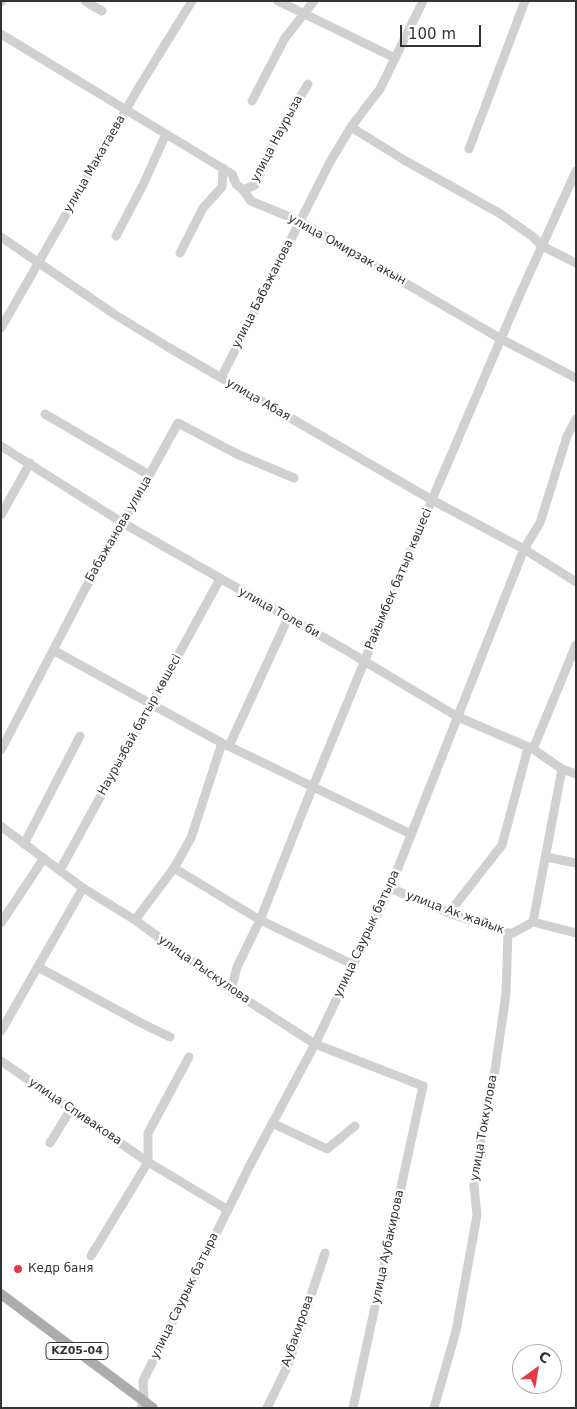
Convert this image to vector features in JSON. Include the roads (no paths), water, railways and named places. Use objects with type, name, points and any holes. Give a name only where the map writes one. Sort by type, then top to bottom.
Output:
[{"type":"main road","name":"KZ05-04","points":[[1,1294],[146,1406]]},
{"type":"street","points":[[85,1],[102,11]]},
{"type":"street","name":"улица Макатаева","points":[[1,328],[126,110],[192,1]]},
{"type":"street","points":[[278,1],[395,58]]},
{"type":"street","points":[[252,101],[285,38],[314,1]]},
{"type":"street","name":"улица Бабажанова","points":[[221,378],[330,162],[351,127],[380,89],[423,1]]},
{"type":"street","points":[[469,149],[525,1]]},
{"type":"street","name":"улица Омирзак акын","points":[[1,34],[232,174],[236,184],[244,190],[250,201],[299,221],[501,340],[576,378]]},
{"type":"street","name":"улица Наурыза","points":[[244,190],[255,185],[282,127],[308,84]]},
{"type":"street","points":[[351,127],[404,160],[499,213],[532,236],[542,246],[576,263]]},
{"type":"street","points":[[116,236],[166,134]]},
{"type":"street","points":[[180,253],[203,208],[222,187],[223,168]]},
{"type":"street","name":"Райымбек батыр көшесі","points":[[232,990],[237,967],[260,920],[313,786],[432,500],[576,171]]},
{"type":"street","name":"улица Абая","points":[[1,237],[114,314],[432,500],[524,548],[576,582]]},
{"type":"street","points":[[45,414],[150,475]]},
{"type":"street","name":"улица Саурык батыра","points":[[146,1406],[143,1381],[272,1123],[315,1044],[390,888],[524,548],[540,523],[567,436],[576,418]]},
{"type":"street","name":"Бабажанова улица","points":[[1,750],[85,589],[178,424],[237,454],[294,478]]},
{"type":"street","name":"улица Толе би","points":[[1,446],[123,524],[458,717],[531,748],[562,770],[576,774]]},
{"type":"street","points":[[1,515],[30,464]]},
{"type":"street","name":"Наурызбай батыр көшесі","points":[[60,870],[220,580]]},
{"type":"street","points":[[135,920],[174,868],[191,838],[226,745],[288,618]]},
{"type":"street","points":[[448,913],[502,845],[531,748],[576,644]]},
{"type":"street","points":[[53,650],[226,745],[411,834]]},
{"type":"street","points":[[24,844],[80,736]]},
{"type":"street","points":[[562,770],[534,922],[576,933]]},
{"type":"street","name":"улица Рыскулова","points":[[1,826],[83,888],[135,920],[232,990],[315,1044],[423,1086]]},
{"type":"street","points":[[1,924],[44,858]]},
{"type":"street","points":[[546,858],[576,863]]},
{"type":"street","points":[[174,868],[260,920],[354,965]]},
{"type":"street","points":[[1,1031],[83,888]]},
{"type":"street","name":"улица Ак жайык","points":[[390,888],[448,913],[508,933],[513,933],[534,922]]},
{"type":"street","name":"улица Токкулова","points":[[434,1408],[456,1331],[477,1215],[474,1186],[482,1131],[495,1070],[506,994],[508,933]]},
{"type":"street","points":[[38,967],[170,1037]]},
{"type":"street","points":[[91,1256],[148,1162],[148,1133],[188,1057]]},
{"type":"street","name":"улица Спивакова","points":[[1,1061],[148,1162],[228,1210]]},
{"type":"street","name":"улица Аубакирова","points":[[353,1408],[423,1086]]},
{"type":"street","points":[[50,1143],[71,1109]]},
{"type":"street","points":[[272,1123],[326,1149],[356,1126]]},
{"type":"street","name":"Аубакирова","points":[[267,1408],[288,1365],[325,1253]]},
{"type":"place","name":"Кедр баня","points":[[18,1269]]}]
